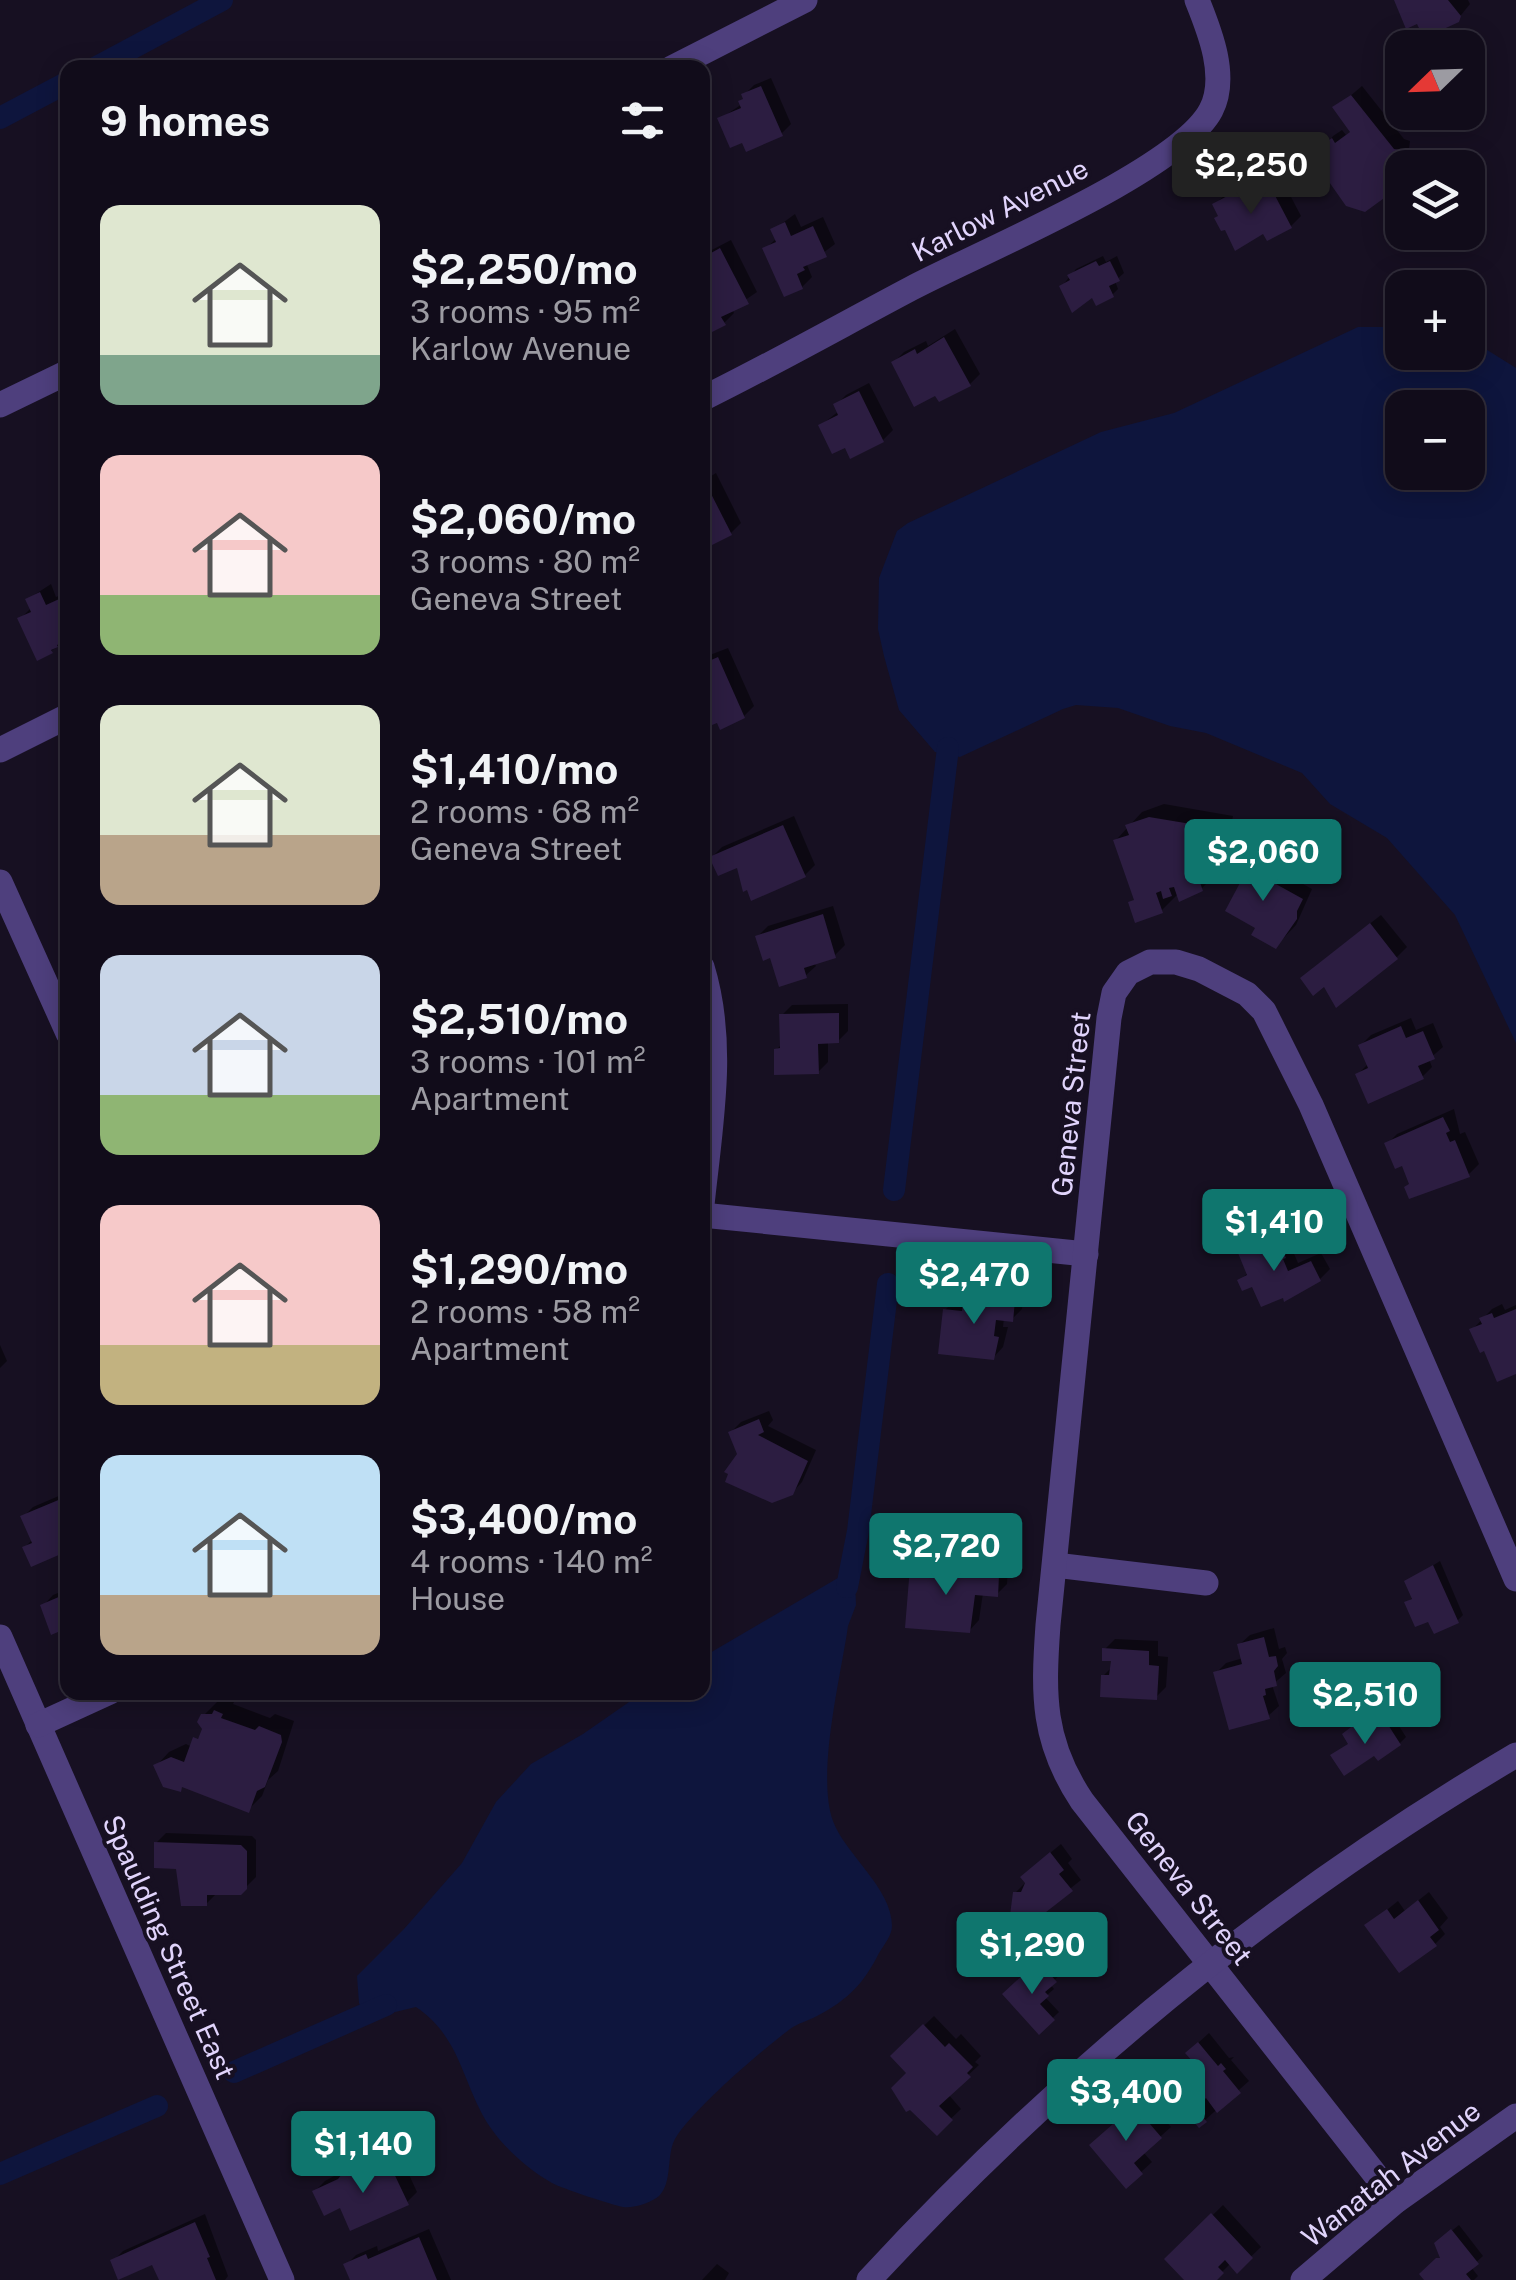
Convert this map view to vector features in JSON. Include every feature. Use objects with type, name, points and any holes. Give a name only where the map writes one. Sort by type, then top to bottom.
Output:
[{"type":"street","points":[[688,60],[805,0]]},
{"type":"street","name":"Karlow Avenue","points":[[710,395],[1108,189],[1182,144],[1214,106],[1218,82],[1212,44],[1197,0]]},
{"type":"street","points":[[0,406],[60,376]]},
{"type":"street","points":[[0,750],[60,720]]},
{"type":"street","points":[[0,882],[60,1015]]},
{"type":"street","name":"Geneva Street","points":[[1396,2201],[1082,1801],[1056,1754],[1049,1732],[1044,1682],[1086,1254],[1114,993],[1128,973],[1150,962],[1176,962],[1198,969],[1247,994],[1277,1031],[1516,1578]]},
{"type":"street","points":[[710,996],[716,1061],[710,1123]]},
{"type":"street","points":[[710,1216],[1086,1254]]},
{"type":"street","points":[[1054,1565],[1206,1583]]},
{"type":"street","name":"Spaulding Street East","points":[[0,1637],[282,2280]]},
{"type":"street","points":[[38,1725],[93,1700]]},
{"type":"street","points":[[870,2280],[1026,2120],[1093,2058],[1210,1963],[1362,1852],[1516,1755]]},
{"type":"street","name":"Wanatah Avenue","points":[[1303,2280],[1396,2201],[1516,2116]]},
{"type":"shaded area","points":[[1358,327],[1385,327],[1385,370],[1485,370],[1485,349],[1516,368],[1516,1043],[1455,915],[1387,838],[1330,804],[1302,773],[1206,733],[1170,726],[1118,708],[1076,705],[960,757],[935,752],[899,710],[878,629],[879,578],[897,531],[1101,432],[1174,413]]},
{"type":"shaded area","points":[[843,1575],[855,1579],[856,1605],[848,1626],[831,1725],[828,1801],[839,1833],[884,1898],[892,1926],[854,1990],[828,2010],[790,2029],[696,2113],[675,2139],[666,2183],[659,2196],[623,2207],[552,2183],[518,2158],[496,2135],[452,2048],[431,2019],[416,2007],[366,2019],[359,2003],[357,1976],[462,1863],[496,1802],[531,1764],[632,1700],[710,1700],[710,1653]]},
{"type":"building","points":[[1394,0],[1448,0],[1461,16],[1459,22],[1442,30],[1420,30],[1417,24],[1406,29]]},
{"type":"building","points":[[761,86],[783,136],[746,152],[742,143],[730,148],[717,118],[741,108],[741,94]]},
{"type":"building","points":[[1351,95],[1394,149],[1401,150],[1385,150],[1385,197],[1365,212],[1346,206],[1313,159],[1324,151],[1320,146],[1332,138],[1335,143],[1350,132],[1332,107]]},
{"type":"building","points":[[1269,184],[1292,228],[1267,241],[1263,234],[1235,251],[1214,218],[1218,216],[1212,204],[1237,191],[1241,199]]},
{"type":"building","points":[[785,222],[791,236],[813,226],[827,257],[803,267],[805,270],[797,274],[803,289],[784,297],[762,248],[776,242],[770,229]]},
{"type":"building","points":[[720,248],[749,304],[721,317],[726,325],[710,333],[710,254]]},
{"type":"building","points":[[1096,261],[1099,266],[1110,261],[1120,281],[1109,286],[1114,297],[1096,306],[1092,298],[1072,313],[1059,286],[1070,280],[1067,275]]},
{"type":"building","points":[[944,337],[971,386],[939,402],[935,396],[914,407],[891,362],[915,349],[917,354]]},
{"type":"building","points":[[859,391],[884,442],[850,459],[845,448],[832,454],[818,425],[838,415],[833,404]]},
{"type":"building","points":[[710,492],[732,535],[710,546]]},
{"type":"building","points":[[40,592],[46,605],[60,599],[60,644],[51,650],[53,653],[37,661],[17,618],[31,612],[25,599]]},
{"type":"building","points":[[718,657],[745,718],[720,730],[717,723],[710,726],[710,660]]},
{"type":"building","points":[[1149,817],[1221,829],[1217,848],[1191,857],[1203,891],[1179,902],[1174,887],[1169,888],[1172,896],[1163,899],[1161,891],[1156,893],[1163,913],[1135,923],[1128,902],[1134,900],[1113,840],[1129,835],[1125,825]]},
{"type":"building","points":[[783,825],[806,877],[751,901],[747,890],[743,892],[737,868],[718,876],[710,857]]},
{"type":"building","points":[[1239,857],[1266,872],[1263,877],[1303,899],[1297,919],[1276,949],[1251,935],[1255,928],[1225,911],[1242,879],[1230,873]]},
{"type":"building","points":[[823,914],[836,958],[804,968],[807,978],[779,987],[770,958],[763,961],[755,936]]},
{"type":"building","points":[[1370,923],[1398,959],[1336,1008],[1324,987],[1313,996],[1300,978]]},
{"type":"building","points":[[839,1013],[839,1043],[818,1044],[819,1074],[774,1075],[774,1049],[780,1048],[779,1014]]},
{"type":"building","points":[[1401,1026],[1406,1038],[1423,1031],[1435,1059],[1418,1066],[1424,1079],[1368,1104],[1355,1074],[1368,1068],[1358,1045]]},
{"type":"building","points":[[1443,1117],[1450,1142],[1455,1140],[1470,1177],[1409,1199],[1404,1187],[1409,1184],[1402,1166],[1395,1169],[1384,1143]]},
{"type":"building","points":[[1276,1236],[1288,1271],[1311,1261],[1321,1281],[1284,1302],[1283,1298],[1261,1307],[1252,1287],[1242,1291],[1237,1280],[1247,1275],[1238,1253]]},
{"type":"building","points":[[964,1295],[1015,1300],[1013,1322],[996,1320],[994,1336],[999,1337],[994,1360],[938,1354],[943,1309],[962,1311]]},
{"type":"building","points":[[1516,1309],[1516,1374],[1497,1382],[1469,1329],[1482,1324],[1479,1318],[1492,1313],[1494,1318]]},
{"type":"building","points":[[759,1419],[764,1432],[758,1435],[808,1461],[793,1495],[772,1503],[725,1482],[728,1474],[724,1472],[737,1454],[728,1432]]},
{"type":"building","points":[[60,1499],[60,1554],[31,1567],[22,1547],[32,1543],[20,1516]]},
{"type":"building","points":[[1433,1565],[1459,1623],[1434,1634],[1428,1622],[1415,1627],[1404,1602],[1412,1599],[1404,1581]]},
{"type":"building","points":[[910,1567],[999,1575],[998,1597],[975,1595],[970,1633],[905,1628]]},
{"type":"building","points":[[60,1596],[60,1631],[51,1635],[40,1605]]},
{"type":"building","points":[[1264,1637],[1269,1657],[1276,1656],[1278,1666],[1274,1671],[1277,1686],[1265,1689],[1263,1696],[1270,1719],[1229,1730],[1213,1672],[1242,1664],[1237,1644]]},
{"type":"building","points":[[1102,1648],[1149,1651],[1149,1665],[1159,1666],[1157,1700],[1100,1697],[1101,1675],[1109,1675],[1111,1661],[1102,1661]]},
{"type":"building","points":[[214,1710],[223,1714],[221,1718],[281,1735],[282,1742],[265,1787],[257,1791],[249,1813],[182,1787],[181,1792],[163,1787],[153,1765],[171,1757],[184,1762],[193,1737],[198,1739],[202,1729],[197,1722],[201,1714],[212,1714]]},
{"type":"building","points":[[1385,1720],[1401,1745],[1378,1761],[1374,1756],[1344,1776],[1330,1755],[1348,1744],[1342,1734],[1355,1724],[1362,1735]]},
{"type":"building","points":[[154,1842],[241,1845],[247,1851],[247,1889],[241,1895],[207,1895],[207,1906],[181,1906],[176,1869],[154,1868]]},
{"type":"building","points":[[1050,1852],[1064,1870],[1059,1874],[1073,1891],[1041,1916],[1029,1915],[1028,1925],[1009,1923],[1013,1892],[1021,1892],[1025,1883],[1020,1877]]},
{"type":"building","points":[[1418,1900],[1439,1930],[1430,1937],[1437,1946],[1399,1973],[1364,1925],[1387,1909],[1394,1919]]},
{"type":"building","points":[[1038,1961],[1057,1982],[1045,1992],[1049,1996],[1040,2004],[1055,2020],[1039,2035],[1002,1994]]},
{"type":"building","points":[[923,2024],[945,2047],[949,2043],[973,2067],[967,2073],[971,2077],[939,2106],[953,2120],[937,2136],[910,2110],[906,2112],[891,2088],[906,2073],[890,2056]]},
{"type":"building","points":[[1198,2042],[1218,2066],[1221,2063],[1241,2093],[1217,2113],[1206,2098],[1195,2108],[1207,2122],[1199,2128],[1174,2099],[1193,2083],[1184,2072],[1194,2063],[1185,2053]]},
{"type":"building","points":[[1131,2102],[1162,2138],[1134,2163],[1143,2174],[1126,2189],[1089,2145]]},
{"type":"building","points":[[389,2163],[409,2205],[350,2231],[340,2208],[324,2216],[312,2191],[342,2174],[369,2165],[372,2171]]},
{"type":"building","points":[[1211,2213],[1253,2258],[1237,2274],[1225,2260],[1218,2267],[1224,2273],[1217,2280],[1184,2280],[1164,2259]]},
{"type":"building","points":[[195,2222],[216,2280],[159,2280],[152,2265],[118,2280],[110,2260]]},
{"type":"building","points":[[1451,2229],[1479,2264],[1466,2274],[1471,2280],[1424,2280],[1419,2274],[1440,2258],[1434,2243]]},
{"type":"building","points":[[419,2237],[437,2280],[350,2280],[343,2264],[366,2254],[368,2259]]},
{"type":"waterway","points":[[110,60],[222,0]]},
{"type":"waterway","points":[[0,118],[60,86]]},
{"type":"waterway","points":[[894,1190],[948,748]]},
{"type":"waterway","points":[[847,1587],[858,1531],[888,1284]]},
{"type":"waterway","points":[[234,2072],[386,2005]]},
{"type":"waterway","points":[[0,2174],[157,2106]]}]
